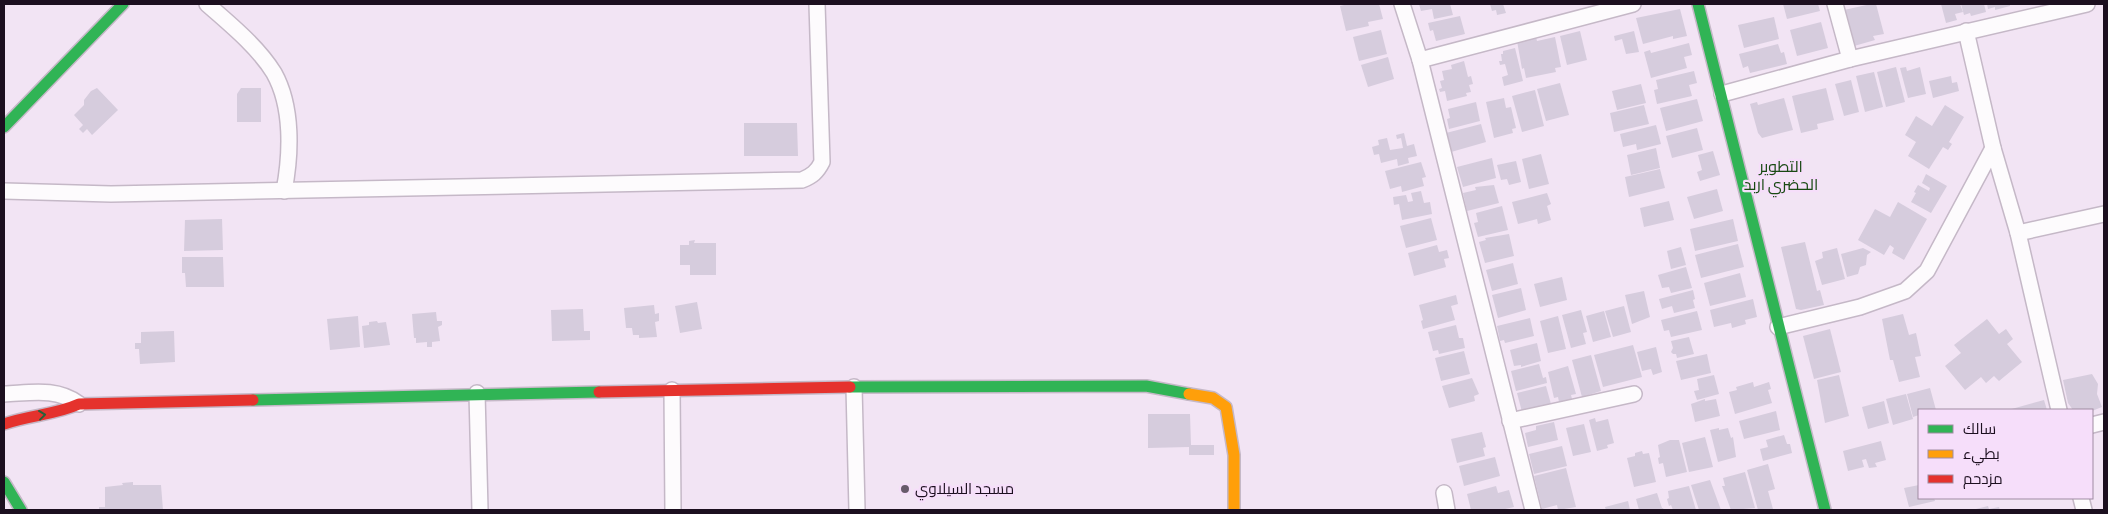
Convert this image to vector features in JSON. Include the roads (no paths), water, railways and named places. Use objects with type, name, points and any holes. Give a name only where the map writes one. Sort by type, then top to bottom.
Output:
[{"type":"street","points":[[4,127],[124,4]]},
{"type":"street","points":[[207,4],[261,56],[273,73],[282,92],[286,116],[289,165],[284,191]]},
{"type":"street","points":[[4,190],[111,194],[802,180],[818,170],[822,162],[817,4]]},
{"type":"street","points":[[1402,4],[1420,60],[1533,510]]},
{"type":"street","points":[[1420,60],[1633,4]]},
{"type":"street","points":[[1698,4],[1825,510]]},
{"type":"street","points":[[1835,4],[1850,59]]},
{"type":"street","points":[[1722,94],[2047,9],[2087,4]]},
{"type":"street","points":[[1966,31],[1993,148],[2018,233],[2059,409]]},
{"type":"street","points":[[1778,326],[1860,307],[1905,291],[1927,271],[1993,148]]},
{"type":"street","points":[[2018,233],[2104,214]]},
{"type":"street","points":[[4,424],[23,417],[63,411],[79,404],[478,393],[854,387],[1146,386],[1213,398],[1226,407],[1234,455],[1234,510]]},
{"type":"street","points":[[854,387],[858,510]]},
{"type":"street","points":[[672,390],[673,510]]},
{"type":"street","points":[[4,394],[54,392],[63,394],[79,404]]},
{"type":"street","points":[[478,393],[480,510]]},
{"type":"street","points":[[1510,421],[1634,394]]},
{"type":"street","points":[[4,482],[21,510]]},
{"type":"street","points":[[1444,493],[1448,510]]},
{"type":"place","name":"مسجد السيلاوي","points":[[905,489]]},
{"type":"district","name":"التطوير الحضري اربد","points":[[1781,176]]}]
